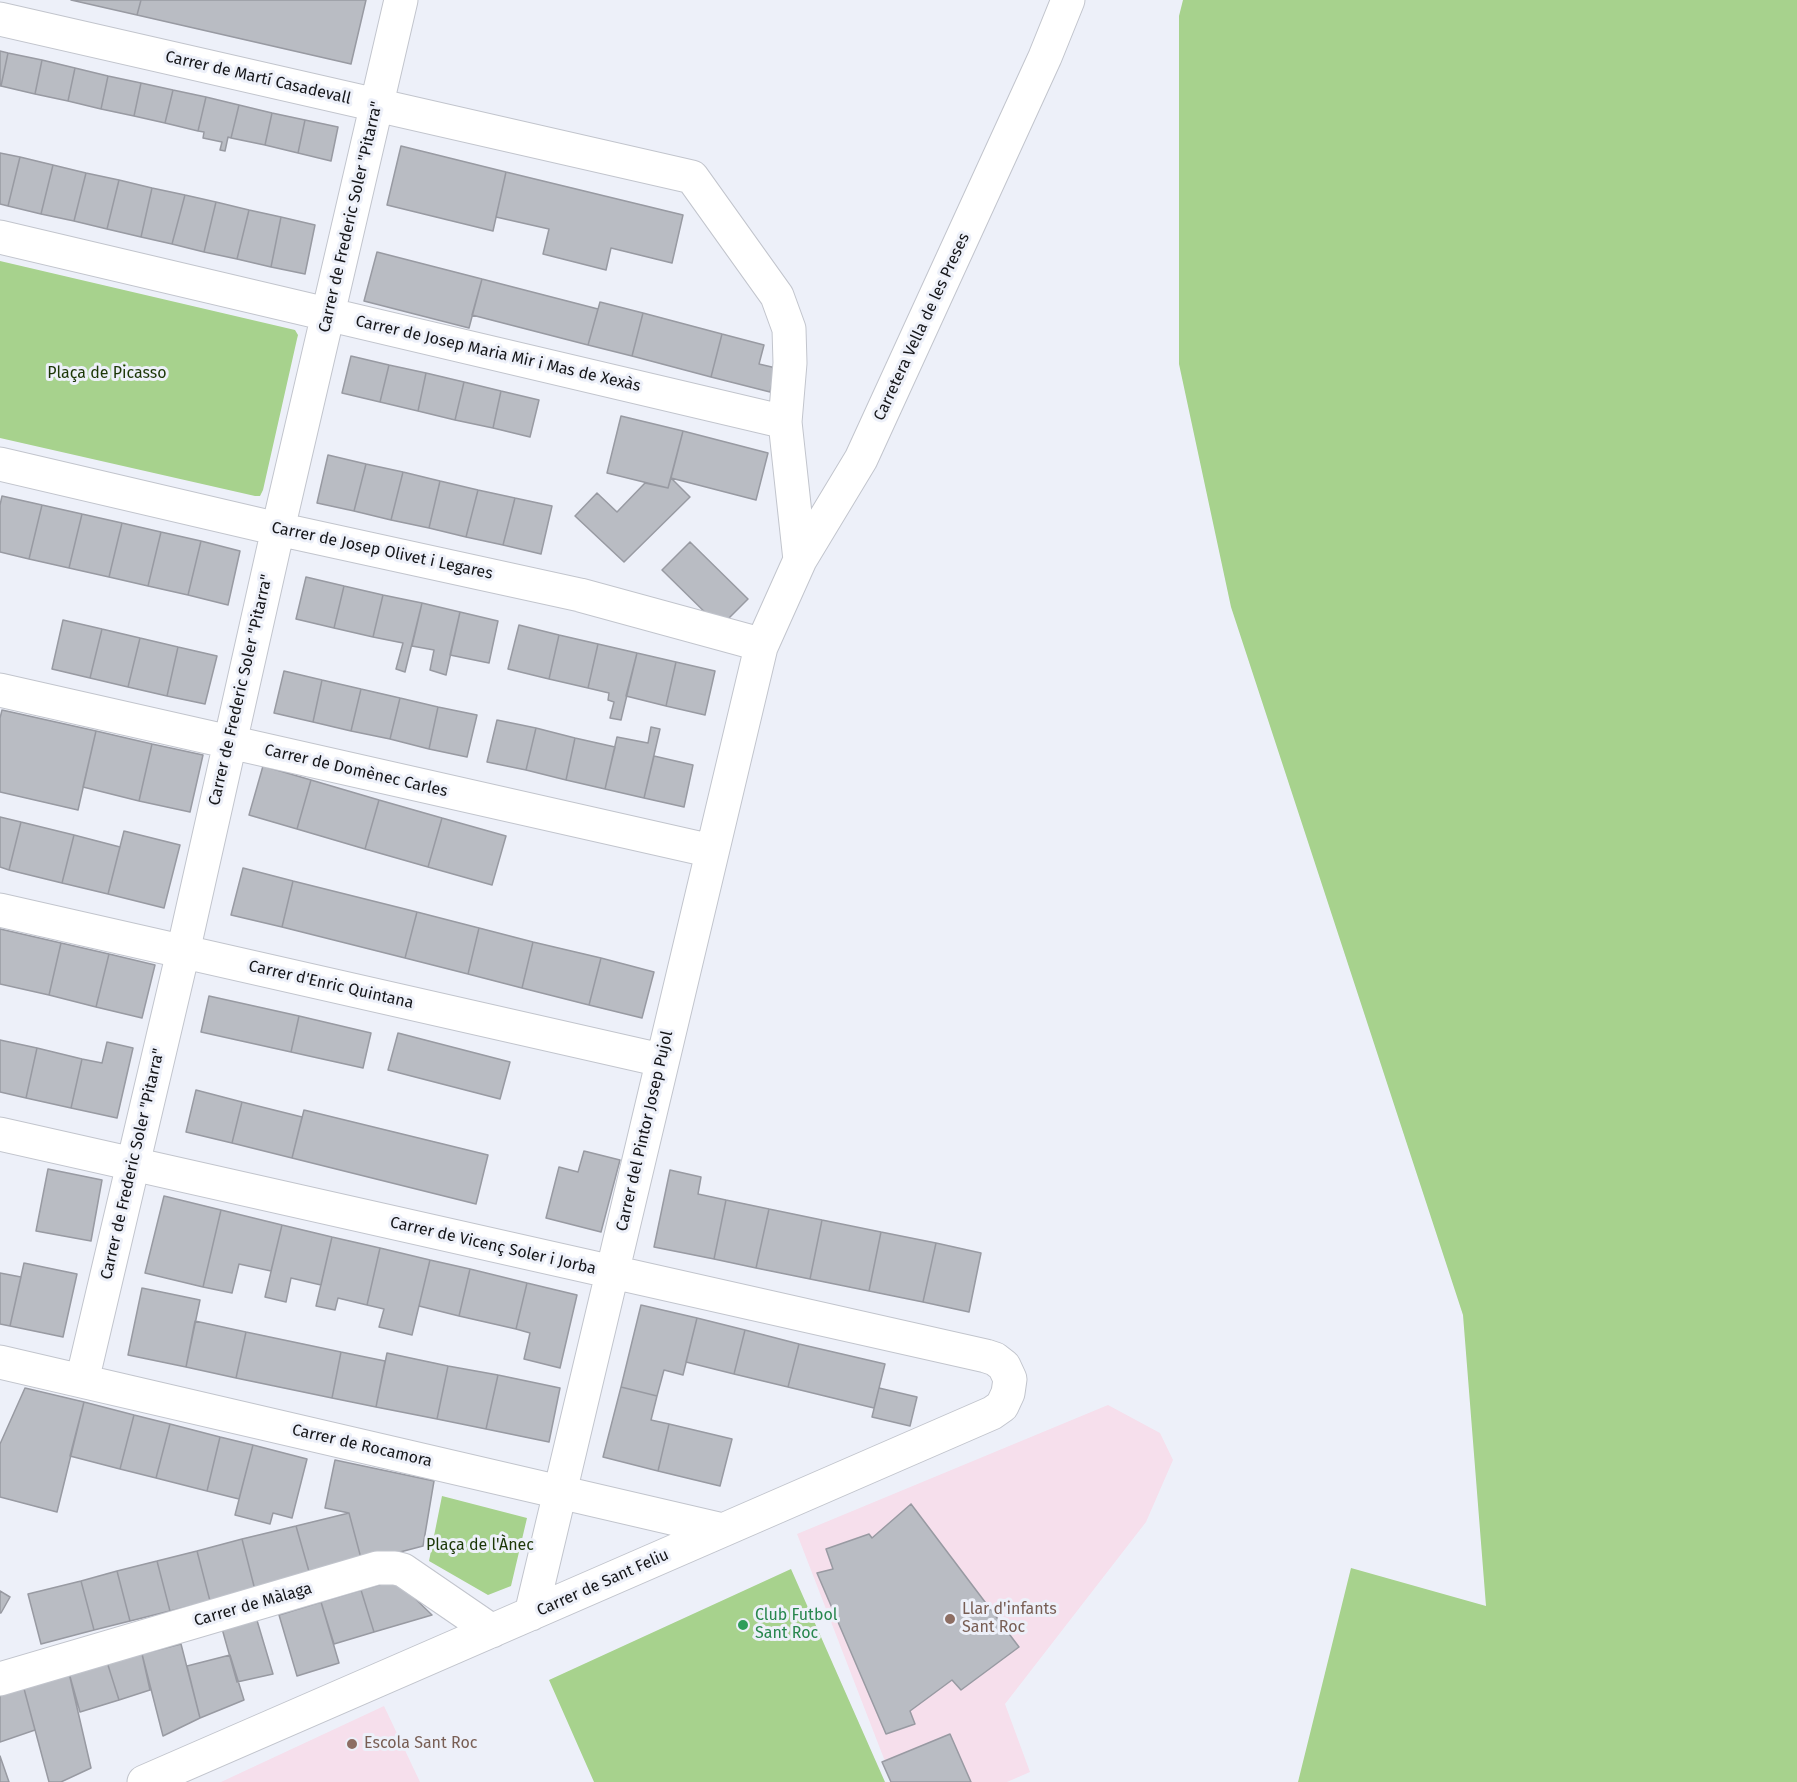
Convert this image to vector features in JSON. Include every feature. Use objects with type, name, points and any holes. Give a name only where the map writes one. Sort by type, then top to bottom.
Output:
[{"type":"street","name":"Carrer de Frederic Soler \"Pitarra\"","points":[[82,1381],[183,952],[229,742],[401,0]]},
{"type":"street","name":"Carretera Vella de les Preses","points":[[761,647],[801,560],[861,459],[1045,57],[1068,0]]},
{"type":"street","name":"Carrer de Martí Casadevall","points":[[0,19],[692,177],[777,296],[789,329],[790,363],[785,422]]},
{"type":"street","name":"Carrer de Josep Maria Mir i Mas de Xexàs","points":[[0,237],[785,422]]},
{"type":"street","points":[[785,422],[801,560]]},
{"type":"street","name":"Carrer de Josep Olivet i Legares","points":[[0,464],[625,606],[752,642],[761,647]]},
{"type":"street","name":"Carrer del Pintor Josep Pujol","points":[[531,1614],[761,647]]},
{"type":"street","name":"Carrer de Domènec Carles","points":[[0,690],[712,851]]},
{"type":"street","name":"Carrer d'Enric Quintana","points":[[0,910],[661,1060]]},
{"type":"street","name":"Carrer de Vicenç Soler i Jorba","points":[[0,1134],[986,1356]]},
{"type":"street","name":"Carrer de Sant Feliu","points":[[163,1778],[492,1631],[992,1413],[1002,1406],[1008,1393],[1010,1379],[1004,1366],[986,1356]]},
{"type":"street","name":"Carrer de Rocamora","points":[[0,1362],[723,1530]]},
{"type":"street","name":"Carrer de Màlaga","points":[[0,1679],[377,1568],[403,1570],[492,1631]]},
{"type":"shaded area","name":"Llar d'infants Sant Roc","points":[[1108,1405],[1160,1433],[1173,1460],[1146,1522],[1005,1704],[1030,1772],[1007,1782],[893,1782],[797,1534]]},
{"type":"shaded area","name":"Escola Sant Roc","points":[[384,1706],[420,1782],[221,1782]]},
{"type":"green space","points":[[1183,0],[1797,0],[1797,1782],[1298,1782],[1351,1568],[1486,1606],[1463,1315],[1231,607],[1179,364],[1179,16]]},
{"type":"green space","name":"Plaça de Picasso","points":[[0,261],[295,330],[298,335],[260,496],[0,438]]},
{"type":"green space","name":"Plaça de l'Ànec","points":[[442,1496],[527,1518],[511,1586],[488,1595],[429,1561]]},
{"type":"green space","name":"Club Futbol Sant Roc","points":[[791,1569],[885,1782],[594,1782],[549,1680]]},
{"type":"building","points":[[71,0],[141,0],[137,15]]},
{"type":"building","points":[[141,0],[366,0],[351,64],[137,15]]},
{"type":"building","points":[[0,51],[8,53],[1,86],[0,86]]},
{"type":"building","points":[[8,53],[42,60],[35,94],[1,86]]},
{"type":"building","points":[[42,60],[75,68],[68,101],[35,94]]},
{"type":"building","points":[[75,68],[108,76],[101,109],[68,101]]},
{"type":"building","points":[[108,76],[141,83],[134,116],[101,109]]},
{"type":"building","points":[[141,83],[173,90],[165,123],[134,116]]},
{"type":"building","points":[[173,90],[206,97],[198,131],[165,123]]},
{"type":"building","points":[[206,97],[239,105],[231,138],[228,137],[225,151],[220,150],[222,142],[203,138],[204,132],[198,131]]},
{"type":"building","points":[[239,105],[272,113],[265,145],[231,138]]},
{"type":"building","points":[[272,113],[305,120],[298,153],[265,145]]},
{"type":"building","points":[[305,120],[338,127],[331,161],[298,153]]},
{"type":"building","points":[[401,146],[506,172],[493,231],[387,205]]},
{"type":"building","points":[[0,153],[20,157],[8,206],[0,204]]},
{"type":"building","points":[[20,157],[53,165],[41,214],[8,206]]},
{"type":"building","points":[[53,165],[86,173],[74,221],[41,214]]},
{"type":"building","points":[[506,172],[683,215],[672,263],[611,248],[606,270],[543,254],[549,229],[496,217]]},
{"type":"building","points":[[86,173],[119,180],[107,229],[74,221]]},
{"type":"building","points":[[119,180],[152,188],[141,237],[107,229]]},
{"type":"building","points":[[152,188],[185,195],[172,244],[141,237]]},
{"type":"building","points":[[185,195],[216,202],[204,252],[172,244]]},
{"type":"building","points":[[216,202],[249,210],[237,259],[204,252]]},
{"type":"building","points":[[249,210],[281,217],[271,267],[237,259]]},
{"type":"building","points":[[281,217],[315,225],[305,274],[271,267]]},
{"type":"building","points":[[377,252],[482,279],[469,328],[364,301]]},
{"type":"building","points":[[482,279],[598,309],[588,345],[472,315]]},
{"type":"building","points":[[600,302],[643,313],[632,356],[588,345]]},
{"type":"building","points":[[643,313],[722,334],[711,377],[632,356]]},
{"type":"building","points":[[722,334],[764,345],[759,364],[776,368],[770,392],[711,377]]},
{"type":"building","points":[[351,356],[389,365],[380,402],[342,393]]},
{"type":"building","points":[[389,365],[426,373],[418,411],[380,402]]},
{"type":"building","points":[[426,373],[464,382],[455,420],[418,411]]},
{"type":"building","points":[[464,382],[501,391],[493,428],[455,420]]},
{"type":"building","points":[[501,391],[539,400],[530,437],[493,428]]},
{"type":"building","points":[[621,416],[683,431],[668,488],[607,473]]},
{"type":"building","points":[[683,431],[768,453],[756,500],[671,478]]},
{"type":"building","points":[[328,455],[366,464],[354,511],[317,503]]},
{"type":"building","points":[[366,464],[403,472],[391,520],[354,511]]},
{"type":"building","points":[[403,472],[440,481],[429,528],[391,520]]},
{"type":"building","points":[[671,478],[690,497],[624,562],[575,516],[597,493],[617,512],[645,483],[668,488]]},
{"type":"building","points":[[440,481],[478,490],[466,537],[429,528]]},
{"type":"building","points":[[478,490],[515,498],[503,545],[466,537]]},
{"type":"building","points":[[2,496],[42,505],[29,559],[0,552]]},
{"type":"building","points":[[515,498],[552,506],[541,554],[503,545]]},
{"type":"building","points":[[42,505],[82,514],[69,568],[29,559]]},
{"type":"building","points":[[82,514],[122,523],[109,577],[69,568]]},
{"type":"building","points":[[122,523],[161,532],[148,586],[109,577]]},
{"type":"building","points":[[161,532],[201,541],[188,595],[148,586]]},
{"type":"building","points":[[201,541],[240,551],[228,605],[188,595]]},
{"type":"building","points":[[690,542],[748,599],[720,627],[662,570]]},
{"type":"building","points":[[306,577],[344,586],[334,628],[296,619]]},
{"type":"building","points":[[344,586],[383,595],[373,637],[334,628]]},
{"type":"building","points":[[383,595],[422,603],[405,672],[396,669],[403,643],[373,637]]},
{"type":"building","points":[[422,603],[460,612],[446,675],[430,670],[434,650],[412,646]]},
{"type":"building","points":[[460,612],[498,621],[489,663],[450,655]]},
{"type":"building","points":[[63,620],[102,629],[90,678],[52,669]]},
{"type":"building","points":[[519,625],[559,635],[549,679],[508,669]]},
{"type":"building","points":[[102,629],[140,638],[128,687],[90,678]]},
{"type":"building","points":[[559,635],[598,644],[588,688],[549,679]]},
{"type":"building","points":[[140,638],[178,647],[167,696],[128,687]]},
{"type":"building","points":[[598,644],[637,653],[621,720],[610,718],[614,702],[608,700],[609,693],[588,688]]},
{"type":"building","points":[[178,647],[217,656],[205,704],[167,696]]},
{"type":"building","points":[[637,653],[676,662],[666,706],[626,696]]},
{"type":"building","points":[[676,662],[715,671],[705,715],[666,706]]},
{"type":"building","points":[[284,671],[322,680],[313,722],[274,713]]},
{"type":"building","points":[[322,680],[361,689],[351,731],[313,722]]},
{"type":"building","points":[[361,689],[400,698],[390,739],[351,731]]},
{"type":"building","points":[[400,698],[438,707],[429,749],[390,739]]},
{"type":"building","points":[[438,707],[477,715],[467,757],[429,749]]},
{"type":"building","points":[[2,710],[96,731],[78,810],[0,792],[0,718]]},
{"type":"building","points":[[497,720],[536,728],[526,770],[487,762]]},
{"type":"building","points":[[651,727],[660,729],[644,798],[605,789],[617,737],[648,743]]},
{"type":"building","points":[[536,728],[575,738],[566,780],[526,770]]},
{"type":"building","points":[[96,731],[152,744],[139,801],[83,787]]},
{"type":"building","points":[[575,738],[615,747],[605,789],[566,780]]},
{"type":"building","points":[[152,744],[203,755],[190,812],[139,801]]},
{"type":"building","points":[[654,756],[693,765],[684,807],[644,798]]},
{"type":"building","points":[[263,766],[311,780],[297,829],[249,815]]},
{"type":"building","points":[[311,780],[379,800],[365,849],[297,829]]},
{"type":"building","points":[[379,800],[442,818],[428,867],[365,849]]},
{"type":"building","points":[[0,817],[21,822],[9,870],[0,867]]},
{"type":"building","points":[[442,818],[506,836],[492,885],[428,867]]},
{"type":"building","points":[[21,822],[74,835],[62,883],[9,870]]},
{"type":"building","points":[[124,831],[180,845],[164,908],[108,894]]},
{"type":"building","points":[[74,835],[120,847],[108,894],[62,883]]},
{"type":"building","points":[[243,868],[293,881],[282,927],[231,915]]},
{"type":"building","points":[[293,881],[417,912],[405,958],[282,927]]},
{"type":"building","points":[[417,912],[479,928],[468,974],[405,958]]},
{"type":"building","points":[[479,928],[533,942],[522,988],[468,974]]},
{"type":"building","points":[[0,929],[61,943],[49,995],[0,984]]},
{"type":"building","points":[[533,942],[601,958],[589,1005],[522,988]]},
{"type":"building","points":[[61,943],[109,954],[96,1007],[49,995]]},
{"type":"building","points":[[109,954],[155,965],[142,1018],[96,1007]]},
{"type":"building","points":[[601,958],[654,972],[642,1018],[589,1005]]},
{"type":"building","points":[[209,996],[299,1016],[291,1052],[201,1032]]},
{"type":"building","points":[[299,1016],[371,1033],[363,1068],[291,1052]]},
{"type":"building","points":[[398,1033],[510,1062],[500,1099],[388,1070]]},
{"type":"building","points":[[0,1040],[37,1048],[26,1098],[0,1092]]},
{"type":"building","points":[[107,1042],[133,1048],[117,1118],[71,1108],[82,1059],[102,1063]]},
{"type":"building","points":[[37,1048],[82,1059],[71,1108],[26,1098]]},
{"type":"building","points":[[196,1090],[242,1102],[232,1143],[186,1132]]},
{"type":"building","points":[[242,1102],[302,1117],[292,1158],[232,1143]]},
{"type":"building","points":[[304,1110],[488,1155],[476,1204],[292,1158]]},
{"type":"building","points":[[584,1151],[620,1160],[601,1232],[546,1218],[559,1167],[578,1172]]},
{"type":"building","points":[[48,1169],[102,1180],[91,1241],[36,1231]]},
{"type":"building","points":[[670,1170],[701,1177],[698,1194],[726,1200],[714,1259],[654,1247]]},
{"type":"building","points":[[164,1196],[221,1210],[203,1287],[145,1273]]},
{"type":"building","points":[[726,1200],[769,1209],[756,1268],[714,1259]]},
{"type":"building","points":[[769,1209],[822,1220],[810,1279],[756,1268]]},
{"type":"building","points":[[221,1210],[282,1225],[271,1271],[239,1264],[232,1293],[203,1287]]},
{"type":"building","points":[[822,1220],[881,1232],[869,1291],[810,1279]]},
{"type":"building","points":[[282,1225],[332,1237],[321,1285],[291,1278],[286,1302],[265,1297]]},
{"type":"building","points":[[881,1232],[936,1243],[923,1302],[869,1291]]},
{"type":"building","points":[[332,1237],[380,1248],[367,1305],[338,1298],[335,1310],[316,1306]]},
{"type":"building","points":[[936,1243],[981,1253],[969,1312],[923,1302]]},
{"type":"building","points":[[380,1248],[430,1260],[412,1335],[379,1327],[384,1309],[367,1305]]},
{"type":"building","points":[[430,1260],[470,1269],[459,1316],[419,1306]]},
{"type":"building","points":[[24,1263],[77,1274],[63,1337],[10,1326]]},
{"type":"building","points":[[470,1269],[527,1283],[516,1329],[459,1316]]},
{"type":"building","points":[[0,1273],[21,1277],[10,1326],[0,1324]]},
{"type":"building","points":[[527,1283],[577,1295],[560,1368],[524,1359],[530,1333],[516,1329]]},
{"type":"building","points":[[142,1288],[200,1300],[186,1367],[128,1355]]},
{"type":"building","points":[[641,1305],[697,1318],[683,1375],[664,1370],[657,1396],[621,1387]]},
{"type":"building","points":[[697,1318],[745,1330],[734,1374],[686,1362]]},
{"type":"building","points":[[195,1321],[246,1332],[236,1378],[186,1367]]},
{"type":"building","points":[[745,1330],[799,1344],[788,1387],[734,1374]]},
{"type":"building","points":[[246,1332],[341,1352],[332,1398],[236,1378]]},
{"type":"building","points":[[799,1344],[885,1364],[874,1408],[788,1387]]},
{"type":"building","points":[[341,1352],[385,1361],[376,1407],[332,1398]]},
{"type":"building","points":[[387,1353],[448,1366],[437,1419],[376,1407]]},
{"type":"building","points":[[448,1366],[498,1375],[486,1429],[437,1419]]},
{"type":"building","points":[[498,1375],[560,1388],[549,1442],[486,1429]]},
{"type":"building","points":[[621,1387],[657,1396],[651,1420],[669,1424],[658,1471],[603,1457]]},
{"type":"building","points":[[25,1388],[84,1402],[57,1512],[0,1497],[0,1444]]},
{"type":"building","points":[[879,1388],[917,1397],[910,1426],[872,1417]]},
{"type":"building","points":[[84,1402],[134,1415],[120,1469],[70,1456]]},
{"type":"building","points":[[134,1415],[170,1424],[156,1478],[120,1469]]},
{"type":"building","points":[[170,1424],[220,1437],[207,1491],[156,1478]]},
{"type":"building","points":[[669,1424],[732,1439],[720,1486],[658,1471]]},
{"type":"building","points":[[220,1437],[253,1445],[239,1499],[207,1491]]},
{"type":"building","points":[[253,1445],[307,1459],[292,1518],[273,1513],[270,1524],[235,1515]]},
{"type":"building","points":[[335,1460],[434,1481],[423,1546],[362,1562],[349,1513],[325,1508]]},
{"type":"building","points":[[911,1504],[1019,1647],[961,1690],[952,1680],[910,1711],[915,1724],[886,1734],[817,1573],[833,1569],[826,1549],[869,1534],[872,1538]]},
{"type":"building","points":[[349,1513],[362,1562],[310,1575],[296,1526]]},
{"type":"building","points":[[296,1526],[310,1575],[255,1590],[242,1539]]},
{"type":"building","points":[[242,1539],[255,1590],[210,1601],[197,1551]]},
{"type":"building","points":[[197,1551],[210,1601],[170,1611],[157,1561]]},
{"type":"building","points":[[157,1561],[170,1611],[130,1621],[117,1571]]},
{"type":"building","points":[[117,1571],[130,1621],[94,1630],[81,1581]]},
{"type":"building","points":[[396,1580],[432,1615],[374,1632],[361,1590]]},
{"type":"building","points":[[81,1581],[94,1630],[41,1644],[28,1594]]},
{"type":"building","points":[[361,1590],[374,1632],[334,1644],[321,1602]]},
{"type":"building","points":[[0,1591],[10,1597],[1,1613],[0,1613]]},
{"type":"building","points":[[321,1602],[339,1663],[297,1676],[279,1615]]},
{"type":"building","points":[[256,1617],[273,1674],[237,1682],[221,1625]]},
{"type":"building","points":[[181,1644],[200,1718],[163,1736],[142,1654]]},
{"type":"building","points":[[142,1654],[150,1690],[119,1700],[107,1662]]},
{"type":"building","points":[[230,1655],[244,1700],[200,1718],[187,1666]]},
{"type":"building","points":[[107,1662],[119,1700],[80,1712],[69,1673]]},
{"type":"building","points":[[69,1673],[91,1768],[61,1782],[49,1782],[23,1685]]},
{"type":"building","points":[[23,1685],[35,1730],[0,1742],[0,1692]]},
{"type":"building","points":[[950,1734],[971,1782],[891,1782],[882,1762]]},
{"type":"building","points":[[0,1756],[9,1782],[0,1782]]},
{"type":"place","name":"Llar d'infants Sant Roc","points":[[950,1619]]},
{"type":"place","name":"Club Futbol Sant Roc","points":[[743,1625]]},
{"type":"place","name":"Escola Sant Roc","points":[[352,1744]]}]
